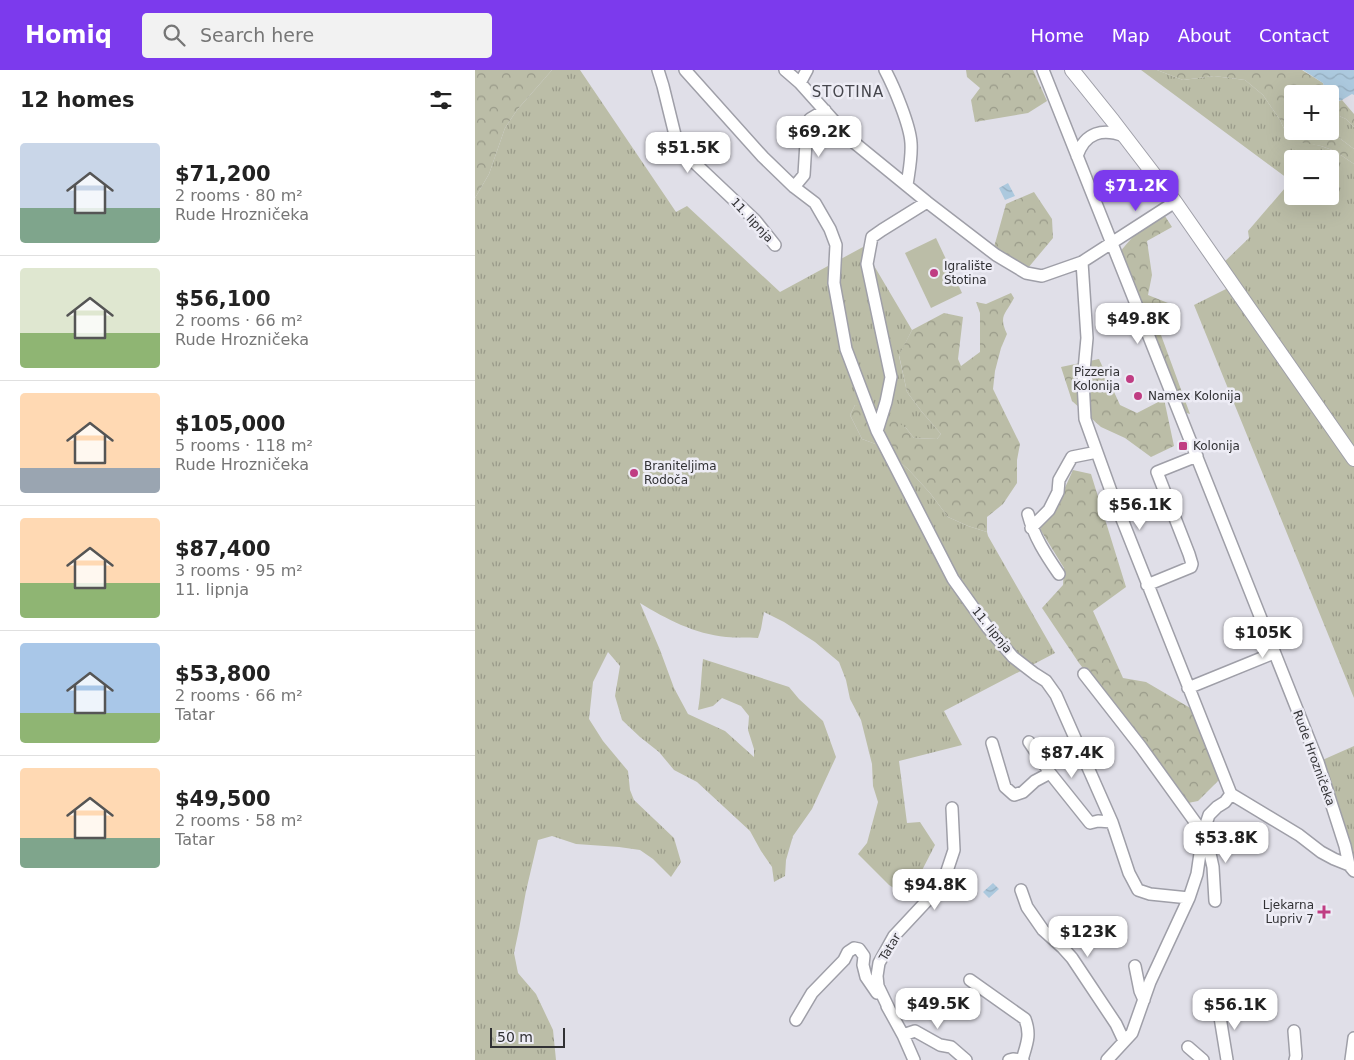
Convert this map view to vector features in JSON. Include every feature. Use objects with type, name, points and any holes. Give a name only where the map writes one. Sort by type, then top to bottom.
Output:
[{"type":"main road","points":[[1072,70],[1175,202],[1354,459]]},
{"type":"street","name":"11. lipnja","points":[[658,70],[677,143],[681,150],[755,220],[775,245]]},
{"type":"street","name":"11. lipnja","points":[[685,70],[763,157],[794,187],[815,203],[831,230],[836,245],[835,283],[846,349],[877,431],[953,579],[988,628],[1013,657],[1046,681],[1056,695],[1112,822],[1129,873],[1138,890],[1150,894],[1189,898]]},
{"type":"street","points":[[785,70],[800,83],[851,140],[927,202],[997,255],[1026,272],[1042,276],[1082,262],[1175,202]]},
{"type":"street","points":[[800,83],[807,70]]},
{"type":"street","points":[[885,70],[910,132],[911,157],[907,185]]},
{"type":"street","name":"Rude Hrozničeka","points":[[1043,70],[1275,653],[1317,762],[1352,868]]},
{"type":"street","points":[[794,187],[804,175],[807,126],[810,119],[825,110]]},
{"type":"street","points":[[1077,156],[1082,144],[1098,133],[1107,131],[1124,136]]},
{"type":"street","points":[[877,431],[891,377],[867,264],[872,238],[927,202]]},
{"type":"street","points":[[1082,262],[1087,338],[1083,382],[1085,418],[1147,585],[1231,794],[1225,802],[1209,815],[1203,832],[1197,874],[1189,898],[1143,1000],[1132,1032],[1107,1060]]},
{"type":"street","points":[[1031,528],[1049,510],[1058,492],[1059,480],[1072,457],[1097,452]]},
{"type":"street","points":[[1147,585],[1191,567],[1189,554],[1157,472],[1197,456]]},
{"type":"street","points":[[1028,514],[1031,528],[1043,552],[1059,574]]},
{"type":"street","points":[[1188,688],[1275,653]]},
{"type":"street","points":[[1084,674],[1141,747],[1203,832],[1213,867],[1215,902]]},
{"type":"street","points":[[1029,742],[1050,773],[1090,823],[1098,821],[1112,822]]},
{"type":"street","points":[[991,743],[1000,766],[1005,787],[1013,795],[1023,792],[1035,781],[1050,773]]},
{"type":"street","name":"Rude Hrozničeka","points":[[1231,794],[1299,835],[1321,852],[1352,868]]},
{"type":"street","name":"Tatar","points":[[914,1060],[878,986],[877,976],[879,963],[894,936],[936,891],[947,871],[954,850],[952,808]]},
{"type":"street","points":[[1021,890],[1027,906],[1043,930],[1072,958],[1116,1024],[1124,1041]]},
{"type":"street","name":"Tatar","points":[[796,1020],[812,993],[844,960],[848,952],[855,948],[859,949],[864,956],[863,964],[866,977],[890,1011]]},
{"type":"street","points":[[1135,966],[1143,1000]]},
{"type":"street","points":[[971,980],[1025,1019],[1029,1029],[1023,1060],[1009,1060]]},
{"type":"street","points":[[1218,1005],[1227,1060]]},
{"type":"street","points":[[903,1035],[915,1031],[932,1042],[951,1047],[966,1060]]},
{"type":"street","points":[[1294,1031],[1297,1056],[1295,1060]]},
{"type":"street","points":[[1351,1060],[1354,1038]]},
{"type":"street","points":[[1188,1047],[1203,1060]]},
{"type":"green space","points":[[475,70],[552,70],[517,110],[505,128],[489,174],[475,198]]},
{"type":"green space","points":[[552,70],[580,70],[676,212],[687,206],[780,292],[863,247],[912,330],[899,356],[907,392],[941,434],[937,439],[914,438],[906,428],[855,405],[850,415],[862,439],[881,446],[908,469],[930,493],[948,517],[987,532],[1055,653],[944,711],[962,745],[899,761],[907,823],[920,822],[935,845],[916,882],[905,895],[889,885],[858,854],[867,843],[878,802],[873,786],[872,764],[861,720],[850,699],[846,680],[839,662],[815,642],[784,622],[764,612],[758,638],[726,637],[703,633],[681,625],[640,603],[674,688],[688,714],[725,731],[754,757],[754,749],[748,730],[749,716],[741,706],[722,698],[713,706],[698,710],[703,659],[789,687],[823,721],[836,757],[812,809],[793,836],[786,860],[785,876],[774,882],[772,867],[750,831],[697,782],[674,770],[659,752],[622,720],[615,696],[620,666],[608,652],[593,682],[589,719],[603,741],[628,771],[630,790],[634,800],[674,838],[681,862],[671,877],[653,859],[640,850],[576,844],[552,836],[538,840],[514,953],[518,973],[536,994],[553,1030],[556,1060],[475,1060],[475,198],[489,174],[505,128],[517,110]]},
{"type":"green space","points":[[966,70],[1033,70],[1047,101],[1028,113],[975,122],[971,100],[980,88],[967,77]]},
{"type":"green space","points":[[1141,70],[1157,70],[1183,80],[1214,76],[1245,80],[1263,95],[1280,120],[1284,129],[1284,140],[1301,140],[1332,150],[1284,150],[1284,176]]},
{"type":"green space","points":[[1157,70],[1302,70],[1324,85],[1284,85],[1284,129],[1263,95],[1245,80],[1214,76],[1183,80]]},
{"type":"green space","points":[[1342,100],[1354,114],[1354,127],[1346,119],[1339,116],[1339,101]]},
{"type":"green space","points":[[1339,116],[1346,119],[1354,127],[1354,149],[1339,138]]},
{"type":"green space","points":[[1339,138],[1354,149],[1354,164],[1339,154],[1339,150],[1293,141],[1339,140]]},
{"type":"green space","points":[[1339,154],[1354,164],[1354,698],[1194,305],[1232,286],[1219,267],[1249,238],[1248,231],[1284,189],[1284,205],[1339,205]]},
{"type":"green space","points":[[1034,192],[1052,219],[1053,238],[1028,268],[994,247],[1006,204]]},
{"type":"green space","points":[[1165,216],[1172,227],[1147,241],[1152,275],[1148,295],[1168,303],[1174,323],[1161,335],[1190,414],[1183,412],[1119,253],[1144,226]]},
{"type":"green space","name":"Igralište Stotina","points":[[936,238],[962,293],[931,308],[905,253]]},
{"type":"green space","points":[[1011,293],[1014,298],[1003,318],[1007,334],[995,371],[993,389],[1020,444],[1017,460],[1017,483],[1003,504],[987,517],[987,532],[948,517],[930,493],[908,469],[881,446],[862,439],[850,415],[855,405],[876,408],[906,428],[914,438],[937,439],[941,434],[907,392],[899,355],[912,330],[944,313],[963,317],[958,359],[961,366],[980,352],[980,313],[976,302],[986,304]]},
{"type":"green space","points":[[1099,359],[1120,405],[1137,413],[1164,399],[1174,446],[1151,457],[1125,438],[1101,427],[1072,401],[1061,367]]},
{"type":"green space","points":[[1073,470],[1091,474],[1126,587],[1093,611],[1123,678],[1146,682],[1192,709],[1219,780],[1198,801],[1188,803],[1079,663],[1042,608],[1063,585],[1064,568],[1040,529],[1063,492]]},
{"type":"green space","points":[[1354,746],[1354,871],[1318,762]]},
{"type":"water","points":[[1303,70],[1354,70],[1354,95],[1352,94],[1339,101],[1339,85],[1324,85]]},
{"type":"water","points":[[1008,183],[1015,196],[1005,200],[999,188]]},
{"type":"water","points":[[993,883],[999,889],[989,898],[983,892]]},
{"type":"place","name":"Igralište Stotina","points":[[934,273]]},
{"type":"place","name":"Pizzeria Kolonija","points":[[1130,379]]},
{"type":"place","name":"Namex Kolonija","points":[[1138,396]]},
{"type":"place","name":"Kolonija","points":[[1183,446]]},
{"type":"place","name":"Braniteljima Rodoča","points":[[634,473]]},
{"type":"place","name":"Ljekarna Lupriv 7","points":[[1324,912]]},
{"type":"district","name":"STOTINA","points":[[848,92]]}]
